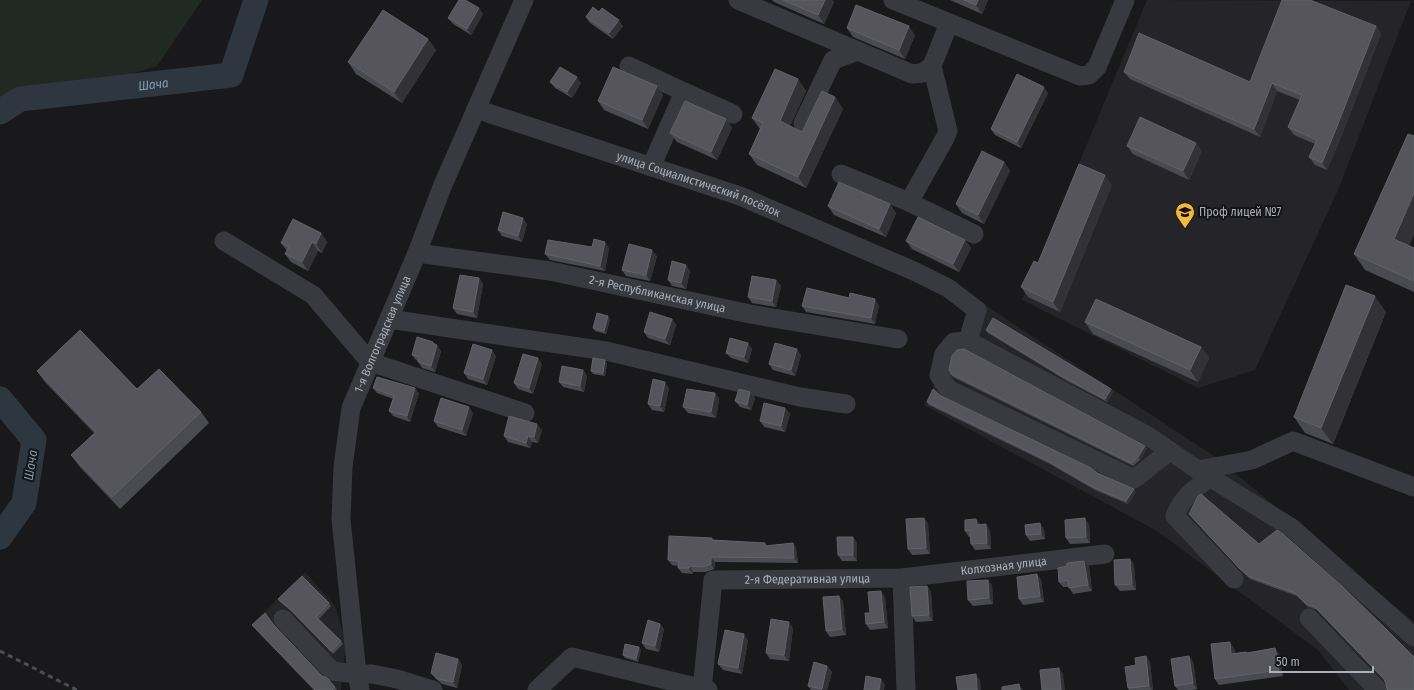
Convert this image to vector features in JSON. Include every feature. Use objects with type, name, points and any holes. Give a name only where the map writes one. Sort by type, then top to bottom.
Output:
[{"type":"street","name":"1-я Волгоградская улица","points":[[358,682],[342,518],[343,467],[351,408],[417,253],[442,187],[524,0]]},
{"type":"street","points":[[738,0],[762,5],[858,51],[912,74],[922,73],[932,66],[950,22]]},
{"type":"street","points":[[894,0],[1080,76],[1090,75],[1097,67],[1125,0]]},
{"type":"street","points":[[803,123],[833,60],[858,51]]},
{"type":"street","points":[[629,66],[733,114]]},
{"type":"street","points":[[909,202],[948,131],[932,66]]},
{"type":"street","points":[[651,167],[684,92]]},
{"type":"street","name":"улица Социалистический посёлок","points":[[476,109],[740,196],[916,272],[948,288],[978,310],[968,341]]},
{"type":"street","points":[[841,174],[909,202],[974,234]]},
{"type":"street","points":[[224,241],[313,295],[370,362],[525,413]]},
{"type":"street","name":"2-я Республиканская улица","points":[[417,253],[550,271],[750,314],[898,339]]},
{"type":"street","points":[[389,319],[606,351],[800,397],[846,404]]},
{"type":"street","points":[[1170,451],[1134,479],[948,389],[938,375],[944,354],[954,342],[968,341],[1148,436],[1204,474],[1292,528],[1414,637]]},
{"type":"street","points":[[1234,579],[1175,516],[1179,504],[1193,490],[1204,474],[1252,460],[1293,441],[1414,487]]},
{"type":"street","name":"Колхозная улица","points":[[902,578],[1105,554]]},
{"type":"street","points":[[902,578],[906,690]]},
{"type":"street","name":"2-я Федеративная улица","points":[[704,690],[713,580],[902,578]]},
{"type":"street","points":[[1309,618],[1378,690]]},
{"type":"street","points":[[283,619],[332,671],[358,682],[372,674],[397,679],[433,690]]},
{"type":"street","points":[[537,690],[572,657],[704,690]]},
{"type":"shaded area","points":[[0,0],[202,0],[157,66],[28,106],[0,98]]},
{"type":"shaded area","name":"Проф лицей №7","points":[[1147,0],[1411,1],[1339,188],[1255,370],[1198,388],[1022,300]]},
{"type":"shaded area","points":[[979,301],[1217,458],[1414,622],[1414,690],[1349,690],[1318,650],[1157,531],[924,405]]},
{"type":"shaded area","points":[[305,572],[335,606],[346,642],[341,690],[313,690],[251,625]]},
{"type":"building","points":[[459,0],[465,0],[479,8],[467,29],[448,18]]},
{"type":"building","points":[[783,0],[825,0],[818,15]]},
{"type":"building","points":[[964,0],[978,0],[976,5]]},
{"type":"building","points":[[1282,0],[1310,0],[1376,26],[1322,163],[1309,157],[1317,140],[1288,127],[1302,95],[1272,83],[1254,129],[1124,72],[1139,33],[1250,82]]},
{"type":"building","points":[[856,5],[909,26],[899,50],[847,28]]},
{"type":"building","points":[[593,7],[599,12],[602,8],[619,20],[609,33],[586,17]]},
{"type":"building","points":[[383,10],[428,39],[394,92],[348,62]]},
{"type":"building","points":[[560,67],[577,77],[567,92],[550,82]]},
{"type":"building","points":[[613,67],[657,86],[642,120],[598,101]]},
{"type":"building","points":[[775,69],[798,79],[780,121],[802,132],[822,91],[835,97],[798,177],[749,154],[763,123],[752,118]]},
{"type":"building","points":[[1017,74],[1044,87],[1017,142],[991,129]]},
{"type":"building","points":[[685,101],[726,119],[711,152],[670,133]]},
{"type":"building","points":[[1140,117],[1196,143],[1183,171],[1127,146]]},
{"type":"building","points":[[1408,134],[1414,136],[1414,193],[1394,239],[1414,248],[1414,281],[1354,254]]},
{"type":"building","points":[[982,151],[1004,162],[978,215],[956,204]]},
{"type":"building","points":[[1079,164],[1105,175],[1053,302],[1021,287],[1034,261],[1038,263]]},
{"type":"building","points":[[839,182],[890,204],[879,229],[828,206]]},
{"type":"building","points":[[503,212],[523,218],[518,236],[498,230]]},
{"type":"building","points":[[918,217],[965,240],[953,264],[906,241]]},
{"type":"building","points":[[293,219],[321,233],[316,244],[312,242],[302,262],[285,254],[289,247],[281,243]]},
{"type":"building","points":[[594,239],[605,242],[600,266],[545,254],[548,240],[592,247]]},
{"type":"building","points":[[629,244],[652,250],[646,275],[622,270]]},
{"type":"building","points":[[672,261],[686,265],[681,283],[668,280]]},
{"type":"building","points":[[460,275],[479,278],[473,312],[453,308]]},
{"type":"building","points":[[752,276],[776,280],[772,301],[748,297]]},
{"type":"building","points":[[1346,285],[1375,296],[1321,428],[1294,417]]},
{"type":"building","points":[[807,288],[849,298],[850,293],[875,299],[871,318],[802,306]]},
{"type":"building","points":[[1096,299],[1201,347],[1190,370],[1085,322]]},
{"type":"building","points":[[650,312],[672,319],[665,339],[644,332]]},
{"type":"building","points":[[597,313],[608,316],[604,331],[593,328]]},
{"type":"building","points":[[993,318],[1111,389],[1105,399],[1065,378],[986,330]]},
{"type":"building","points":[[80,330],[137,389],[159,369],[201,412],[112,497],[71,455],[96,432],[37,371]]},
{"type":"building","points":[[417,337],[433,342],[432,343],[437,345],[431,366],[418,362],[419,357],[412,355]]},
{"type":"building","points":[[730,338],[748,343],[744,357],[726,353]]},
{"type":"building","points":[[775,343],[797,349],[791,370],[769,364]]},
{"type":"building","points":[[473,344],[492,350],[483,379],[464,373]]},
{"type":"building","points":[[964,349],[1145,446],[1138,457],[1131,463],[951,374],[949,370],[952,356],[957,350]]},
{"type":"building","points":[[523,354],[538,358],[529,388],[514,383]]},
{"type":"building","points":[[593,358],[605,360],[603,373],[591,371]]},
{"type":"building","points":[[562,366],[583,370],[580,386],[559,382]]},
{"type":"building","points":[[377,377],[415,388],[407,416],[389,411],[394,396],[373,388]]},
{"type":"building","points":[[653,379],[665,382],[660,406],[648,404]]},
{"type":"building","points":[[687,389],[715,393],[711,412],[683,407]]},
{"type":"building","points":[[739,389],[750,392],[747,405],[735,401]]},
{"type":"building","points":[[933,389],[941,396],[1091,468],[1097,473],[1134,489],[1126,501],[1093,487],[1048,461],[927,402]]},
{"type":"building","points":[[441,398],[469,407],[462,430],[434,421]]},
{"type":"building","points":[[764,403],[785,408],[781,426],[760,421]]},
{"type":"building","points":[[509,416],[537,424],[534,437],[528,436],[526,443],[504,436]]},
{"type":"building","points":[[1201,494],[1259,544],[1277,530],[1343,587],[1414,657],[1414,690],[1388,690],[1384,679],[1315,607],[1306,604],[1295,593],[1248,576],[1239,568],[1189,514],[1198,496]]},
{"type":"building","points":[[924,518],[926,548],[908,549],[906,519]]},
{"type":"building","points":[[1085,518],[1086,537],[1066,538],[1065,520]]},
{"type":"building","points":[[976,519],[977,525],[986,524],[987,543],[971,544],[970,530],[965,531],[965,520]]},
{"type":"building","points":[[1040,523],[1041,534],[1026,535],[1025,525]]},
{"type":"building","points":[[669,536],[765,543],[765,546],[793,543],[794,558],[711,557],[711,564],[702,567],[690,566],[689,568],[678,568],[679,561],[668,560]]},
{"type":"building","points":[[837,537],[853,537],[853,555],[838,555]]},
{"type":"building","points":[[1130,559],[1132,584],[1115,585],[1114,560]]},
{"type":"building","points":[[1084,561],[1088,585],[1069,588],[1068,580],[1059,582],[1058,568],[1067,566],[1067,563]]},
{"type":"building","points":[[1037,574],[1040,596],[1019,599],[1017,577]]},
{"type":"building","points":[[302,576],[329,603],[316,617],[341,641],[331,651],[289,608],[278,599]]},
{"type":"building","points":[[988,580],[989,598],[968,600],[967,581]]},
{"type":"building","points":[[927,586],[929,615],[912,616],[910,587]]},
{"type":"building","points":[[881,591],[884,622],[866,624],[865,613],[870,613],[868,592]]},
{"type":"building","points":[[839,596],[842,629],[826,631],[823,597]]},
{"type":"building","points":[[265,613],[273,624],[322,676],[327,678],[335,687],[332,690],[315,690],[252,625]]},
{"type":"building","points":[[771,619],[789,622],[784,655],[766,653]]},
{"type":"building","points":[[648,620],[660,624],[655,646],[642,643]]},
{"type":"building","points":[[725,630],[744,634],[738,668],[718,664]]},
{"type":"building","points":[[1230,642],[1231,654],[1275,648],[1279,670],[1215,679],[1211,644]]},
{"type":"building","points":[[625,644],[639,647],[636,659],[623,655]]},
{"type":"building","points":[[436,653],[458,659],[453,682],[438,679],[431,673]]},
{"type":"building","points":[[1146,656],[1149,686],[1128,688],[1125,667],[1136,665],[1135,658]]},
{"type":"building","points":[[1189,656],[1193,683],[1175,686],[1171,659]]},
{"type":"building","points":[[814,662],[827,666],[822,689],[808,686]]},
{"type":"building","points":[[1059,668],[1061,690],[1042,690],[1040,670]]},
{"type":"building","points":[[976,674],[977,690],[958,690],[956,677]]},
{"type":"building","points":[[866,676],[881,679],[879,690],[864,690]]},
{"type":"building","points":[[1019,684],[1020,690],[1002,690],[1002,687]]},
{"type":"waterway","name":"Шача","points":[[0,112],[20,99],[231,75],[256,0]]},
{"type":"waterway","name":"Шача","points":[[0,399],[34,440],[24,503],[0,537]]},
{"type":"railway","points":[[0,651],[77,690]]},
{"type":"place","name":"Проф лицей №7","points":[[1185,229]]}]
